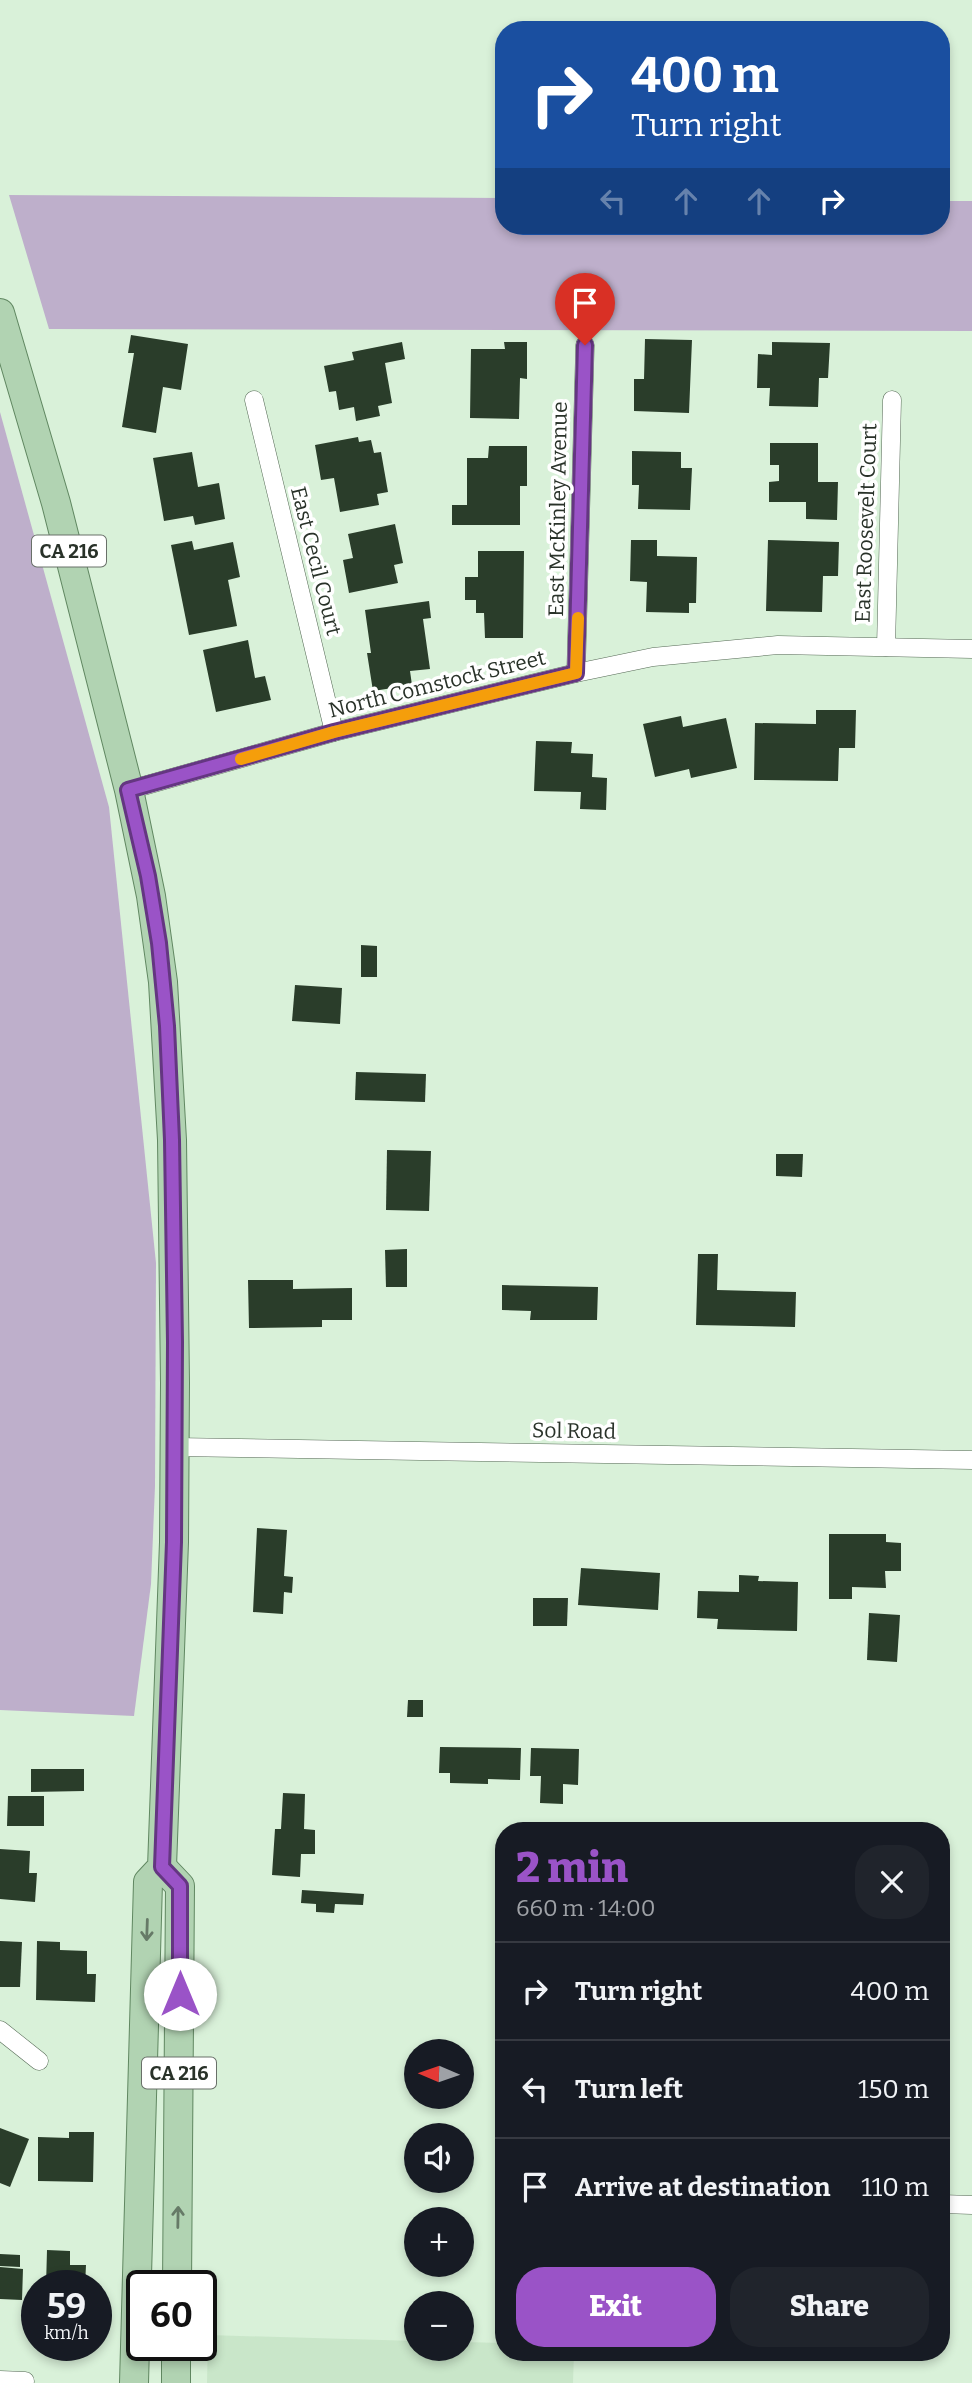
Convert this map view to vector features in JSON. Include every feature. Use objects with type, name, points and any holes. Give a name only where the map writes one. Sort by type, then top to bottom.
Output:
[{"type":"main road","name":"CA 216","points":[[0,313],[56,503],[128,790],[155,919],[167,1026],[174,1251],[174,1542],[162,1867],[148,1882],[134,2383]]},
{"type":"main road","name":"CA 216","points":[[162,1867],[180,1886],[177,2270]]},
{"type":"main road","points":[[176,2361],[176,2383]]},
{"type":"street","name":"East McKinley Avenue","points":[[576,673],[585,345]]},
{"type":"street","name":"East Cecil Court","points":[[254,400],[334,732]]},
{"type":"street","name":"East Roosevelt Court","points":[[886,647],[892,400]]},
{"type":"street","name":"North Comstock Street","points":[[128,790],[334,732],[653,657],[724,648],[778,645],[972,649]]},
{"type":"street","name":"Sol Road","points":[[175,1447],[972,1460]]},
{"type":"street","points":[[0,2030],[40,2061]]},
{"type":"street","points":[[950,2204],[972,2205]]},
{"type":"street","points":[[0,2380],[24,2381]]},
{"type":"shaded area","points":[[9,195],[495,198],[495,235],[950,235],[950,201],[972,201],[972,331],[49,329]]},
{"type":"shaded area","points":[[0,412],[109,807],[156,1263],[155,1486],[151,1584],[134,1716],[0,1710]]},
{"type":"shaded area","points":[[217,2335],[404,2341],[404,2361],[474,2361],[474,2342],[495,2343],[495,2361],[574,2361],[573,2383],[207,2383],[207,2361],[217,2361]]},
{"type":"building","points":[[131,335],[188,344],[181,390],[163,387],[156,433],[122,427],[134,353],[128,353]]},
{"type":"building","points":[[645,339],[692,340],[689,413],[634,411],[634,379],[644,379]]},
{"type":"building","points":[[402,342],[405,359],[385,363],[392,403],[378,406],[380,416],[356,421],[354,407],[339,410],[336,391],[329,392],[324,366],[354,360],[352,352]]},
{"type":"building","points":[[504,342],[527,342],[527,379],[520,378],[519,419],[470,418],[471,349],[505,349]]},
{"type":"building","points":[[772,342],[830,343],[828,378],[819,378],[818,407],[769,406],[770,388],[757,388],[758,354],[772,355]]},
{"type":"building","points":[[358,437],[359,442],[371,440],[374,453],[381,452],[388,492],[377,494],[379,505],[340,512],[334,478],[321,480],[315,445]]},
{"type":"building","points":[[770,443],[818,443],[818,482],[838,482],[837,520],[806,519],[806,502],[769,502],[769,482],[779,481],[779,465],[770,465]]},
{"type":"building","points":[[489,446],[527,446],[527,486],[520,486],[520,525],[452,525],[452,505],[467,505],[467,458],[488,458]]},
{"type":"building","points":[[632,451],[681,452],[681,468],[692,468],[690,510],[638,509],[639,485],[632,485]]},
{"type":"building","points":[[192,452],[198,487],[219,483],[225,519],[195,525],[193,516],[164,521],[153,458]]},
{"type":"building","points":[[395,524],[403,563],[394,565],[398,583],[349,593],[343,560],[353,558],[348,534]]},
{"type":"building","points":[[631,540],[657,540],[657,556],[697,557],[696,603],[689,603],[689,613],[646,612],[647,582],[630,581]]},
{"type":"building","points":[[768,540],[839,542],[838,576],[823,576],[822,612],[766,611]]},
{"type":"building","points":[[192,541],[194,550],[233,542],[240,577],[228,580],[237,626],[189,635],[171,545]]},
{"type":"building","points":[[478,551],[524,551],[523,638],[485,638],[484,613],[476,613],[476,600],[465,600],[465,577],[478,577]]},
{"type":"building","points":[[429,601],[431,618],[423,619],[430,669],[410,671],[412,685],[373,691],[367,653],[371,653],[365,610]]},
{"type":"building","points":[[248,640],[255,678],[265,676],[271,700],[216,712],[203,650]]},
{"type":"building","points":[[816,710],[856,710],[855,748],[839,748],[838,781],[754,780],[755,723],[816,724]]},
{"type":"building","points":[[681,716],[683,727],[726,718],[737,768],[691,778],[689,769],[655,777],[643,724]]},
{"type":"building","points":[[536,741],[572,742],[571,753],[593,754],[592,777],[607,778],[606,810],[580,809],[581,792],[534,791]]},
{"type":"building","points":[[361,945],[377,946],[377,977],[361,977]]},
{"type":"building","points":[[295,985],[342,988],[340,1024],[292,1021]]},
{"type":"building","points":[[356,1072],[426,1074],[425,1102],[355,1100]]},
{"type":"building","points":[[387,1150],[431,1151],[429,1211],[386,1210]]},
{"type":"building","points":[[776,1154],[803,1154],[802,1177],[776,1176]]},
{"type":"building","points":[[407,1249],[407,1287],[386,1287],[385,1250]]},
{"type":"building","points":[[698,1254],[718,1254],[717,1290],[796,1292],[795,1327],[696,1325]]},
{"type":"building","points":[[248,1280],[293,1280],[293,1289],[352,1288],[352,1320],[322,1320],[322,1327],[249,1328]]},
{"type":"building","points":[[502,1285],[598,1287],[597,1320],[530,1320],[531,1311],[502,1310]]},
{"type":"building","points":[[257,1528],[287,1530],[284,1576],[293,1577],[292,1593],[284,1592],[283,1614],[253,1612]]},
{"type":"building","points":[[829,1534],[886,1534],[886,1542],[901,1543],[901,1571],[885,1571],[886,1588],[852,1587],[852,1599],[829,1599]]},
{"type":"building","points":[[581,1568],[660,1573],[658,1610],[578,1605]]},
{"type":"building","points":[[739,1575],[759,1576],[758,1581],[798,1582],[797,1631],[717,1629],[718,1619],[697,1618],[698,1591],[739,1592]]},
{"type":"building","points":[[533,1598],[568,1598],[567,1626],[533,1626]]},
{"type":"building","points":[[869,1613],[900,1615],[897,1662],[867,1660]]},
{"type":"building","points":[[408,1700],[423,1700],[423,1717],[407,1717]]},
{"type":"building","points":[[440,1747],[521,1748],[520,1780],[488,1779],[488,1784],[450,1783],[450,1773],[439,1773]]},
{"type":"building","points":[[531,1748],[579,1749],[578,1785],[563,1784],[563,1804],[540,1803],[541,1776],[530,1776]]},
{"type":"building","points":[[31,1769],[84,1769],[84,1791],[31,1792]]},
{"type":"building","points":[[283,1793],[305,1794],[304,1829],[315,1830],[315,1854],[301,1854],[300,1877],[272,1875],[275,1829],[281,1829]]},
{"type":"building","points":[[8,1796],[44,1796],[44,1826],[7,1826]]},
{"type":"building","points":[[0,1849],[30,1851],[29,1873],[37,1873],[35,1902],[0,1899]]},
{"type":"building","points":[[302,1890],[364,1894],[363,1905],[335,1904],[334,1913],[316,1912],[316,1904],[301,1903]]},
{"type":"building","points":[[0,1941],[22,1942],[20,1987],[0,1987]]},
{"type":"building","points":[[37,1941],[60,1942],[60,1950],[87,1951],[87,1974],[96,1974],[95,2002],[36,2000]]},
{"type":"building","points":[[0,2128],[29,2139],[10,2187],[0,2183]]},
{"type":"building","points":[[69,2132],[94,2132],[93,2182],[38,2181],[38,2137],[69,2138]]},
{"type":"building","points":[[47,2250],[70,2251],[70,2265],[86,2265],[86,2270],[46,2270]]},
{"type":"building","points":[[0,2254],[20,2255],[20,2267],[0,2266]]},
{"type":"building","points":[[0,2267],[23,2269],[21,2300],[0,2299]]},
{"type":"slow traffic","points":[[241,759],[334,732],[576,673],[578,618]]},
{"type":"route","points":[[180,1994],[180,1886],[162,1867],[174,1542],[174,1251],[169,1062],[155,919],[128,790],[334,732],[576,673],[585,345]]}]
